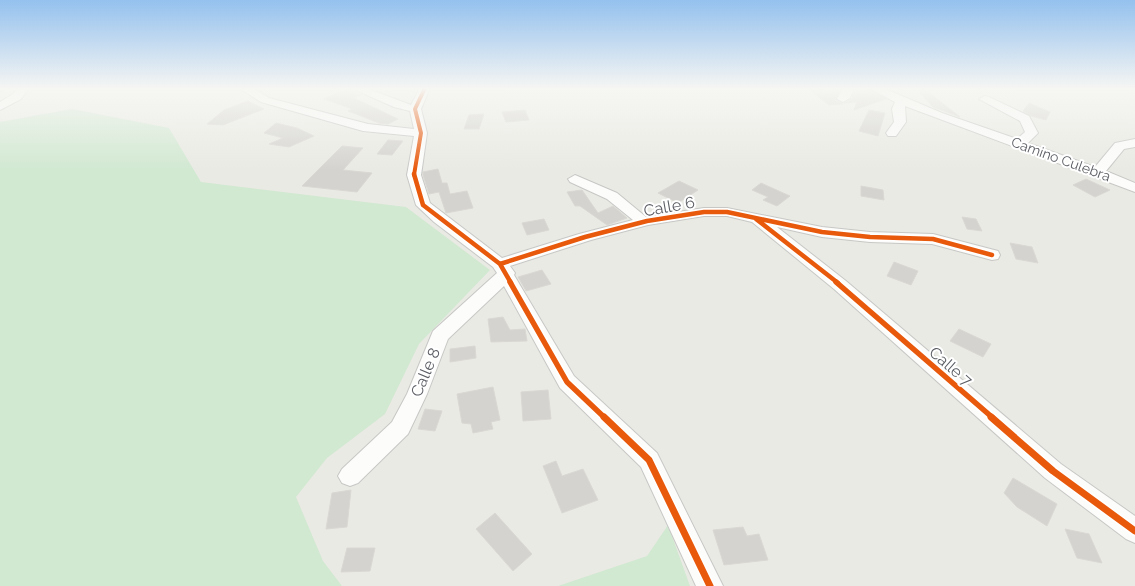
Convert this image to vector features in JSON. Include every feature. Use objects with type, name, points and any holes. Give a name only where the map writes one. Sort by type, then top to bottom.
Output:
[{"type":"street","points":[[321,115],[367,128],[421,133]]},
{"type":"street","points":[[417,115],[421,133],[414,175],[424,205],[439,219],[460,232],[503,269],[568,382],[649,460],[710,586]]},
{"type":"street","points":[[892,133],[900,122],[899,115]]},
{"type":"street","name":"Camino Culebra","points":[[937,115],[1098,172],[1135,188]]},
{"type":"street","points":[[1018,144],[1032,133],[1026,119],[1019,115]]},
{"type":"street","points":[[1098,172],[1120,146],[1135,143]]},
{"type":"street","points":[[574,178],[597,187],[615,197],[634,211],[643,222]]},
{"type":"street","name":"Calle 6","points":[[503,269],[585,236],[643,222],[704,212],[727,212],[822,232],[870,237],[933,239],[992,256]]},
{"type":"street","name":"Calle 7","points":[[754,217],[840,286],[1053,470],[1135,531]]},
{"type":"street","name":"Calle 8","points":[[350,476],[400,428],[417,394],[440,336],[503,269]]},
{"type":"green space","points":[[37,115],[104,115],[169,128],[201,182],[406,207],[490,270],[419,344],[385,414],[327,458],[296,497],[323,561],[342,586],[0,586],[0,122]]},
{"type":"green space","points":[[668,525],[690,586],[558,586],[647,556]]},
{"type":"building","points":[[218,115],[248,115],[223,125],[207,124]]},
{"type":"building","points":[[359,115],[390,115],[398,119],[388,124],[379,123]]},
{"type":"building","points":[[469,115],[484,115],[479,129],[464,129]]},
{"type":"building","points":[[503,115],[527,115],[529,120],[506,122]]},
{"type":"building","points":[[866,115],[884,115],[878,136],[859,131]]},
{"type":"building","points":[[1030,115],[1048,115],[1046,120]]},
{"type":"building","points":[[276,123],[297,128],[314,136],[289,147],[269,144],[283,138],[264,133]]},
{"type":"building","points":[[388,140],[403,141],[392,155],[377,154]]},
{"type":"building","points":[[342,146],[363,148],[343,170],[372,173],[357,192],[302,186]]},
{"type":"building","points":[[438,169],[442,183],[447,183],[450,194],[467,191],[473,208],[446,213],[439,192],[429,194],[423,175],[423,172]]},
{"type":"building","points":[[1086,179],[1110,190],[1095,197],[1073,185]]},
{"type":"building","points":[[679,181],[698,190],[678,203],[658,193]]},
{"type":"building","points":[[761,183],[790,196],[777,206],[763,200],[768,197],[752,190]]},
{"type":"building","points":[[861,186],[883,190],[884,200],[861,196]]},
{"type":"building","points":[[582,190],[598,213],[613,206],[627,218],[607,225],[580,206],[575,206],[567,192]]},
{"type":"building","points":[[962,217],[976,219],[982,231],[967,229]]},
{"type":"building","points":[[544,219],[549,230],[527,235],[522,223]]},
{"type":"building","points":[[1010,243],[1032,247],[1038,263],[1016,259]]},
{"type":"building","points":[[894,262],[918,271],[911,285],[887,276]]},
{"type":"building","points":[[542,270],[551,284],[526,291],[518,277]]},
{"type":"building","points":[[503,317],[510,330],[525,329],[527,341],[491,342],[488,319]]},
{"type":"building","points":[[959,329],[991,344],[983,357],[950,341]]},
{"type":"building","points":[[475,346],[476,358],[450,362],[450,349]]},
{"type":"building","points":[[493,387],[500,420],[491,422],[493,429],[473,433],[471,424],[462,423],[457,394]]},
{"type":"building","points":[[548,390],[551,419],[523,421],[521,392]]},
{"type":"building","points":[[425,409],[442,411],[435,431],[418,429]]},
{"type":"building","points":[[556,461],[562,476],[583,469],[598,500],[562,513],[543,466]]},
{"type":"building","points":[[1013,478],[1057,504],[1047,526],[1017,507],[1004,493]]},
{"type":"building","points":[[351,490],[347,527],[326,529],[332,493]]},
{"type":"building","points":[[495,513],[532,554],[513,571],[476,529]]},
{"type":"building","points":[[743,527],[747,536],[759,534],[768,560],[724,565],[713,530]]},
{"type":"building","points":[[1065,529],[1089,534],[1102,563],[1077,558]]},
{"type":"building","points":[[347,548],[375,548],[370,571],[341,572]]},
{"type":"cycle path","points":[[417,115],[421,133],[414,175],[423,205],[500,264],[567,382],[649,460],[710,586]]},
{"type":"cycle path","points":[[500,264],[585,237],[647,221],[704,212],[727,212],[822,232],[870,237],[933,239],[992,255]]},
{"type":"cycle path","points":[[756,219],[840,285],[1053,471],[1135,531]]}]
